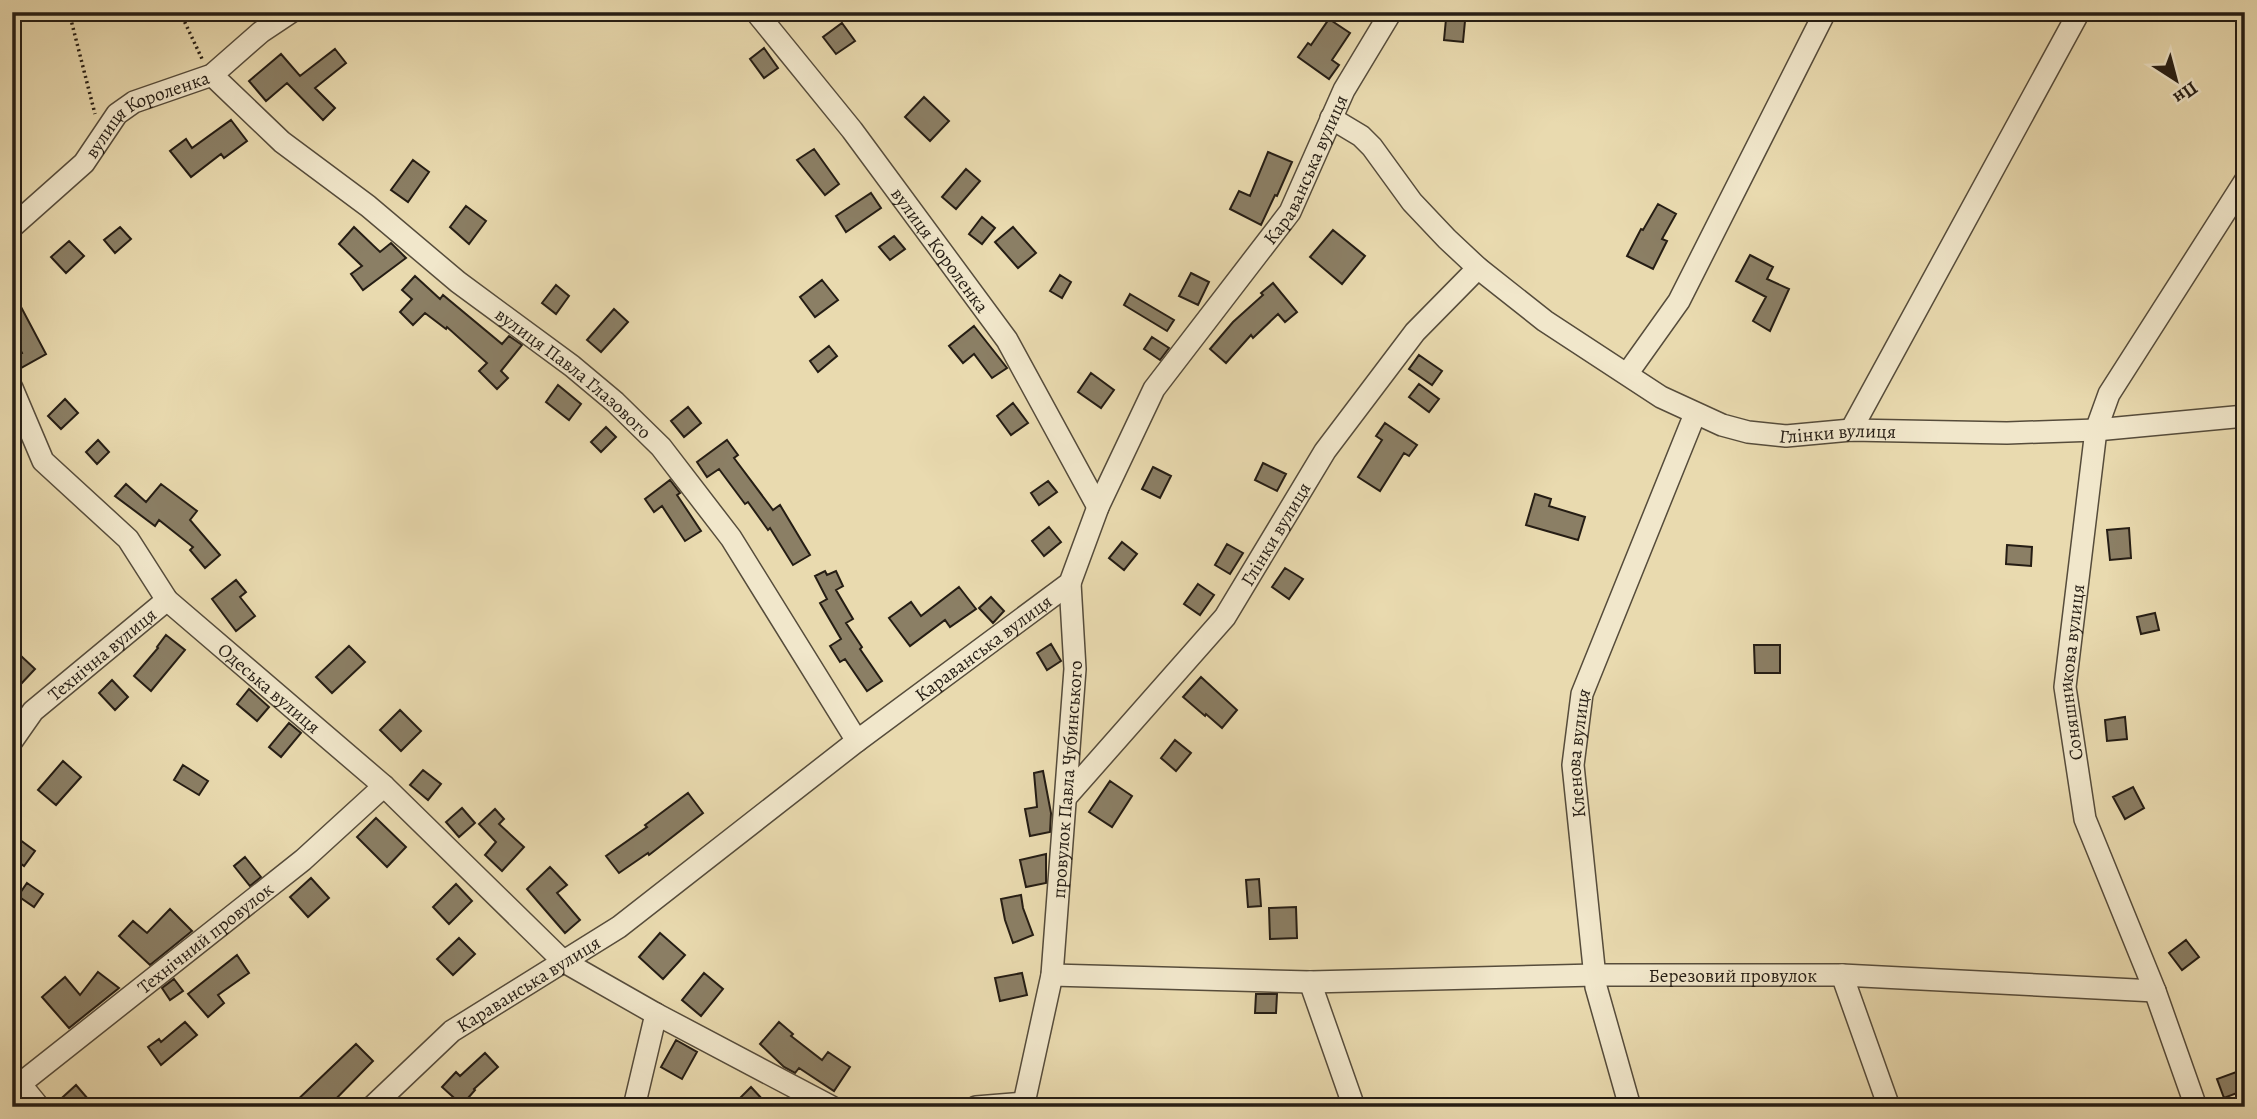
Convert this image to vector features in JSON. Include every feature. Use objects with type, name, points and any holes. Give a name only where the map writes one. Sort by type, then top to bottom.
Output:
[{"type":"street","name":"вулиця Короленка","points":[[12,227],[84,163],[117,114],[134,102],[212,75],[261,32],[291,12]]},
{"type":"street","name":"вулиця Короленка","points":[[756,12],[852,130],[1007,340],[1098,507]]},
{"type":"street","name":"Караванська вулиця","points":[[372,1107],[452,1031],[619,927],[857,741],[1070,583],[1098,507],[1154,389],[1290,212],[1344,90],[1391,12]]},
{"type":"street","points":[[1627,373],[1679,301],[1825,12]]},
{"type":"street","points":[[1851,430],[2079,12]]},
{"type":"street","name":"вулиця Павла Глазового","points":[[212,75],[282,142],[368,206],[457,282],[572,366],[615,402],[661,447],[731,538],[857,741]]},
{"type":"street","name":"Глінки вулиця","points":[[1331,118],[1361,136],[1372,147],[1412,202],[1447,239],[1478,268],[1545,321],[1661,397],[1722,425],[1748,432],[1786,436],[1851,430],[2007,433],[2096,430],[2245,416]]},
{"type":"street","name":"Соняшникова вулиця","points":[[2196,1107],[2155,991],[2085,819],[2065,687],[2096,430],[2109,394],[2245,181]]},
{"type":"street","name":"Глінки вулиця","points":[[1067,796],[1225,617],[1325,451],[1415,332],[1478,268]]},
{"type":"street","name":"Одеська вулиця","points":[[12,388],[43,461],[128,539],[167,600],[384,786],[563,961],[656,1014],[832,1107]]},
{"type":"street","name":"Кленова вулиця","points":[[1630,1107],[1596,987],[1573,765],[1581,694],[1695,414]]},
{"type":"street","name":"провулок Павла Чубинського","points":[[1027,1105],[1052,975],[1067,796],[1075,668],[1070,583]]},
{"type":"street","name":"Технічна вулиця","points":[[12,741],[33,711],[167,600]]},
{"type":"street","name":"Технічний провулок","points":[[39,1107],[16,1079],[303,860],[384,786]]},
{"type":"street","points":[[1052,975],[1310,982],[1353,1107]]},
{"type":"street","name":"Березовий провулок","points":[[1310,982],[1595,975],[1842,975],[2155,991]]},
{"type":"street","points":[[1842,975],[1889,1107]]},
{"type":"street","points":[[634,1107],[656,1014]]},
{"type":"street","points":[[976,1107],[1027,1105]]},
{"type":"path","points":[[69,12],[100,136]]},
{"type":"path","points":[[180,12],[212,75]]},
{"type":"building","points":[[1329,19],[1350,33],[1332,60],[1339,65],[1329,79],[1298,57],[1308,43],[1311,45]]},
{"type":"building","points":[[1446,19],[1465,21],[1463,42],[1444,40]]},
{"type":"building","points":[[842,23],[855,41],[836,54],[823,37]]},
{"type":"building","points":[[764,48],[778,68],[764,78],[750,59]]},
{"type":"building","points":[[335,49],[346,63],[315,88],[335,108],[323,120],[287,83],[266,101],[249,81],[281,54],[300,76]]},
{"type":"building","points":[[924,97],[949,121],[930,141],[905,117]]},
{"type":"building","points":[[231,120],[247,141],[224,158],[221,154],[191,177],[170,151],[186,139],[192,148]]},
{"type":"building","points":[[814,149],[839,184],[825,195],[797,160]]},
{"type":"building","points":[[1268,152],[1292,162],[1261,225],[1230,209],[1239,191],[1250,196]]},
{"type":"building","points":[[413,160],[429,172],[408,202],[391,190]]},
{"type":"building","points":[[966,169],[980,181],[956,209],[942,197]]},
{"type":"building","points":[[871,193],[881,208],[846,232],[836,216]]},
{"type":"building","points":[[1658,204],[1676,214],[1662,239],[1667,241],[1653,269],[1627,256]]},
{"type":"building","points":[[466,206],[486,221],[469,244],[450,227]]},
{"type":"building","points":[[982,217],[995,228],[982,244],[969,234]]},
{"type":"building","points":[[120,227],[131,239],[115,253],[104,240]]},
{"type":"building","points":[[354,227],[380,252],[391,243],[406,258],[363,290],[351,274],[362,266],[339,244]]},
{"type":"building","points":[[1013,227],[1036,253],[1018,268],[995,242]]},
{"type":"building","points":[[1333,230],[1365,256],[1342,284],[1310,257]]},
{"type":"building","points":[[894,236],[905,249],[890,260],[879,247]]},
{"type":"building","points":[[69,241],[84,256],[66,273],[51,257]]},
{"type":"building","points":[[1750,255],[1773,267],[1767,279],[1789,289],[1770,331],[1753,321],[1766,297],[1736,281]]},
{"type":"building","points":[[1191,273],[1209,282],[1198,305],[1179,296]]},
{"type":"building","points":[[1060,275],[1071,282],[1062,298],[1050,291]]},
{"type":"building","points":[[415,276],[440,299],[443,295],[502,344],[509,336],[522,345],[501,371],[508,378],[497,389],[479,371],[487,363],[447,327],[446,329],[425,313],[413,325],[400,312],[412,299],[402,290]]},
{"type":"building","points":[[822,280],[838,300],[815,317],[800,297]]},
{"type":"building","points":[[1273,283],[1297,312],[1285,322],[1278,314],[1253,338],[1251,335],[1226,363],[1210,349]]},
{"type":"building","points":[[556,285],[569,296],[556,314],[542,303]]},
{"type":"building","points":[[12,290],[46,354],[12,373],[12,358],[22,353],[12,334]]},
{"type":"building","points":[[1130,294],[1174,320],[1167,331],[1124,305]]},
{"type":"building","points":[[614,309],[628,322],[601,352],[587,340]]},
{"type":"building","points":[[974,326],[1007,368],[992,378],[974,354],[963,363],[949,346]]},
{"type":"building","points":[[1152,337],[1169,348],[1160,360],[1144,349]]},
{"type":"building","points":[[829,346],[837,356],[818,372],[810,361]]},
{"type":"building","points":[[1419,355],[1442,371],[1432,385],[1409,369]]},
{"type":"building","points":[[1091,373],[1114,390],[1101,408],[1078,392]]},
{"type":"building","points":[[1419,384],[1439,399],[1429,412],[1409,397]]},
{"type":"building","points":[[558,385],[581,404],[569,420],[546,402]]},
{"type":"building","points":[[65,399],[78,413],[61,429],[48,416]]},
{"type":"building","points":[[1013,403],[1028,423],[1011,435],[997,416]]},
{"type":"building","points":[[688,407],[701,423],[684,437],[671,421]]},
{"type":"building","points":[[1385,423],[1417,445],[1409,456],[1404,453],[1380,491],[1358,477],[1382,440],[1376,436]]},
{"type":"building","points":[[606,427],[616,437],[601,452],[591,442]]},
{"type":"building","points":[[98,440],[109,452],[97,464],[86,452]]},
{"type":"building","points":[[727,440],[738,455],[734,458],[773,510],[780,505],[810,555],[793,565],[770,528],[768,530],[748,502],[745,504],[719,469],[707,477],[697,462]]},
{"type":"building","points":[[1263,463],[1286,474],[1277,491],[1255,480]]},
{"type":"building","points":[[1153,467],[1171,476],[1160,498],[1142,489]]},
{"type":"building","points":[[670,480],[701,531],[685,541],[662,506],[654,512],[645,499]]},
{"type":"building","points":[[1048,481],[1057,492],[1039,505],[1031,493]]},
{"type":"building","points":[[126,484],[146,502],[161,484],[197,511],[190,520],[220,555],[205,568],[190,550],[193,547],[159,520],[155,526],[115,496]]},
{"type":"building","points":[[1535,494],[1551,499],[1549,506],[1585,517],[1578,540],[1526,525]]},
{"type":"building","points":[[1049,527],[1061,542],[1044,556],[1032,541]]},
{"type":"building","points":[[2129,528],[2131,558],[2110,560],[2107,530]]},
{"type":"building","points":[[1122,542],[1137,554],[1124,570],[1109,558]]},
{"type":"building","points":[[1227,544],[1243,553],[1230,574],[1215,565]]},
{"type":"building","points":[[2007,545],[2032,547],[2031,566],[2006,564]]},
{"type":"building","points":[[1285,568],[1303,579],[1289,599],[1272,587]]},
{"type":"building","points":[[825,571],[827,575],[836,571],[843,586],[836,590],[853,619],[846,623],[882,681],[867,691],[845,659],[840,662],[830,646],[841,639],[820,603],[827,599],[815,576]]},
{"type":"building","points":[[236,580],[246,592],[240,597],[255,616],[236,631],[212,599]]},
{"type":"building","points":[[1198,584],[1214,595],[1200,615],[1184,604]]},
{"type":"building","points":[[959,587],[976,609],[950,627],[945,620],[910,646],[889,618],[911,602],[921,616]]},
{"type":"building","points":[[991,597],[1004,611],[993,623],[979,608]]},
{"type":"building","points":[[2155,613],[2159,630],[2141,634],[2137,617]]},
{"type":"building","points":[[166,635],[185,650],[151,691],[134,676]]},
{"type":"building","points":[[1051,644],[1061,661],[1047,670],[1037,653]]},
{"type":"building","points":[[1754,645],[1780,645],[1780,673],[1755,673]]},
{"type":"building","points":[[349,646],[365,662],[332,693],[316,677]]},
{"type":"building","points":[[20,655],[35,669],[20,685],[12,678],[12,664]]},
{"type":"building","points":[[1201,677],[1237,710],[1222,728],[1183,697]]},
{"type":"building","points":[[112,680],[128,697],[115,710],[99,693]]},
{"type":"building","points":[[249,689],[269,707],[257,721],[237,704]]},
{"type":"building","points":[[400,710],[421,731],[401,751],[380,730]]},
{"type":"building","points":[[2125,717],[2127,739],[2107,741],[2105,720]]},
{"type":"building","points":[[289,723],[301,733],[281,757],[269,747]]},
{"type":"building","points":[[1175,740],[1191,753],[1176,771],[1161,758]]},
{"type":"building","points":[[63,761],[81,777],[56,805],[38,790]]},
{"type":"building","points":[[183,765],[208,781],[199,795],[174,780]]},
{"type":"building","points":[[423,770],[441,784],[428,800],[410,785]]},
{"type":"building","points":[[1043,771],[1051,813],[1050,832],[1030,836],[1025,809],[1037,807],[1034,773]]},
{"type":"building","points":[[1110,781],[1132,796],[1112,827],[1089,812]]},
{"type":"building","points":[[2133,787],[2144,808],[2125,819],[2113,797]]},
{"type":"building","points":[[688,793],[703,813],[649,855],[648,853],[619,873],[606,856]]},
{"type":"building","points":[[462,808],[475,823],[459,837],[446,822]]},
{"type":"building","points":[[495,809],[504,819],[499,824],[524,847],[502,871],[485,855],[496,842],[479,824]]},
{"type":"building","points":[[376,818],[406,847],[387,867],[357,837]]},
{"type":"building","points":[[12,834],[35,851],[24,866],[12,857]]},
{"type":"building","points":[[1046,854],[1046,883],[1026,887],[1020,860]]},
{"type":"building","points":[[245,857],[261,877],[250,886],[234,866]]},
{"type":"building","points":[[550,867],[567,885],[557,893],[580,920],[565,933],[527,889]]},
{"type":"building","points":[[311,878],[329,898],[308,917],[290,897]]},
{"type":"building","points":[[1259,879],[1261,906],[1248,907],[1246,880]]},
{"type":"building","points":[[27,883],[43,894],[34,907],[18,896]]},
{"type":"building","points":[[456,884],[472,901],[449,924],[433,907]]},
{"type":"building","points":[[1021,895],[1033,935],[1013,943],[1001,899]]},
{"type":"building","points":[[1296,907],[1297,938],[1270,939],[1269,908]]},
{"type":"building","points":[[170,909],[192,931],[150,965],[119,936],[133,921],[147,933]]},
{"type":"building","points":[[660,933],[685,955],[663,979],[639,957]]},
{"type":"building","points":[[459,938],[475,954],[453,975],[437,959]]},
{"type":"building","points":[[2186,940],[2199,957],[2182,970],[2169,953]]},
{"type":"building","points":[[237,955],[249,973],[218,995],[224,1003],[208,1017],[188,994]]},
{"type":"building","points":[[98,972],[119,988],[69,1028],[42,997],[65,977],[80,995]]},
{"type":"building","points":[[704,973],[723,989],[701,1016],[682,1000]]},
{"type":"building","points":[[1022,973],[1027,995],[1000,1001],[995,978]]},
{"type":"building","points":[[174,979],[183,991],[170,1000],[162,988]]},
{"type":"building","points":[[1256,994],[1277,994],[1276,1013],[1255,1013]]},
{"type":"building","points":[[185,1022],[197,1035],[161,1065],[148,1047],[159,1039],[161,1042]]},
{"type":"building","points":[[779,1022],[793,1034],[791,1036],[822,1060],[828,1052],[850,1067],[834,1091],[799,1068],[795,1073],[784,1067],[760,1044]]},
{"type":"building","points":[[676,1040],[697,1052],[682,1079],[661,1067]]},
{"type":"building","points":[[356,1044],[373,1061],[328,1107],[290,1107]]},
{"type":"building","points":[[485,1053],[498,1067],[474,1089],[462,1105],[442,1087],[456,1072],[460,1076]]},
{"type":"building","points":[[2239,1071],[2245,1090],[2224,1098],[2217,1079]]},
{"type":"building","points":[[76,1085],[88,1099],[79,1107],[52,1107]]},
{"type":"building","points":[[751,1087],[763,1100],[756,1107],[744,1107],[738,1100]]}]
